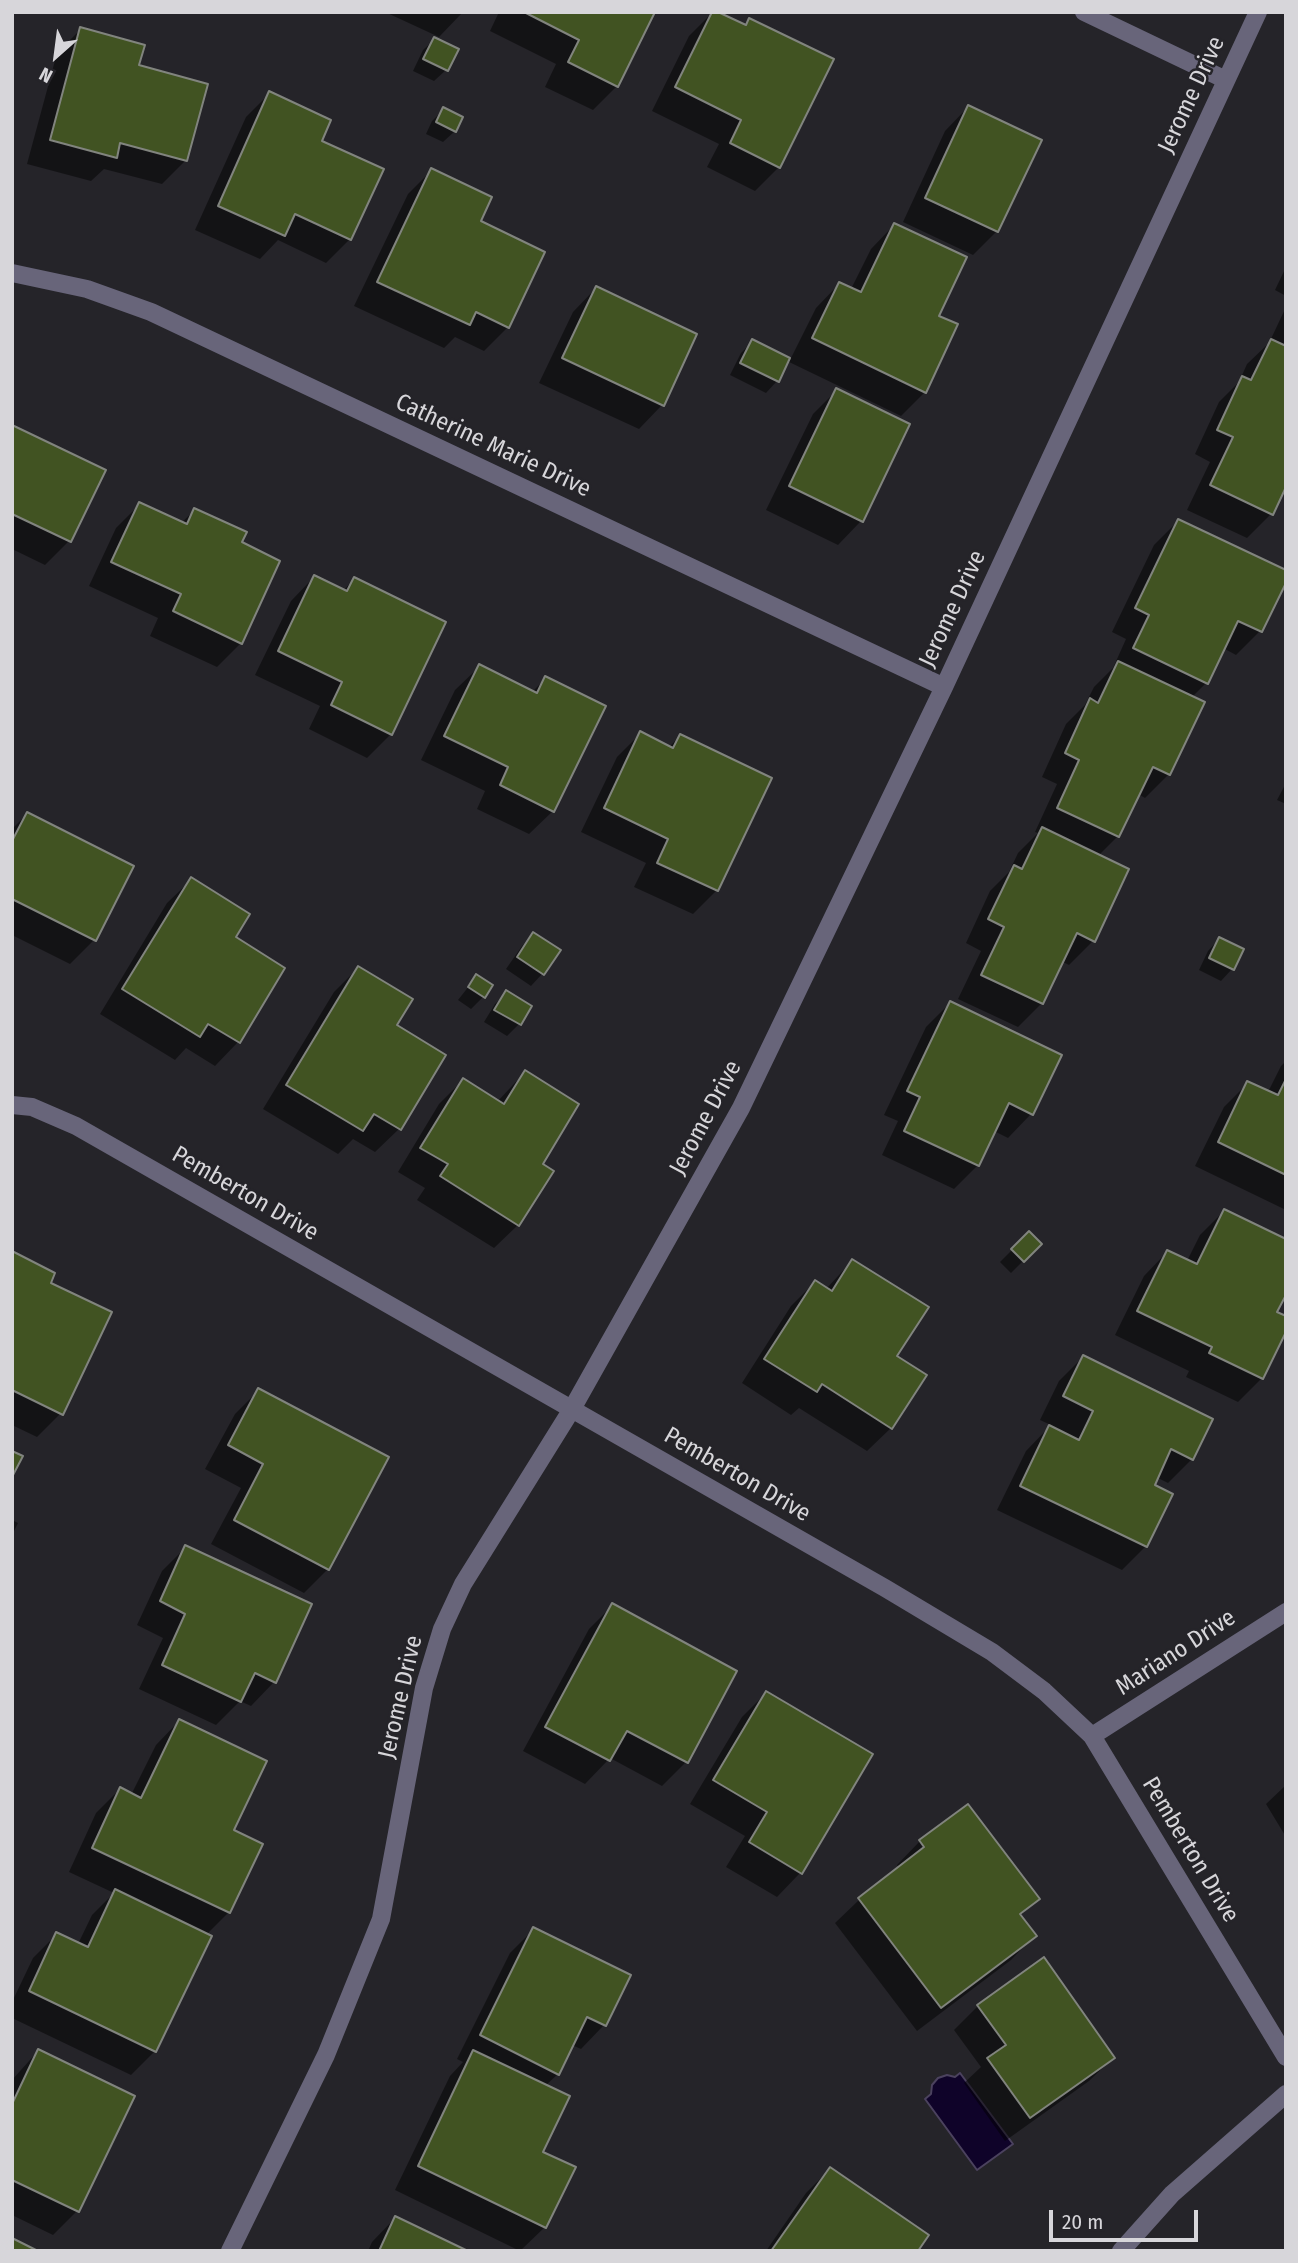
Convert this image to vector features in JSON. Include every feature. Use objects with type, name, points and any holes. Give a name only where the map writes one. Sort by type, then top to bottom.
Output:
[{"type":"street","points":[[1084,12],[1226,80]]},
{"type":"street","name":"Jerome Drive","points":[[230,2251],[326,2055],[381,1919],[424,1688],[442,1629],[463,1584],[572,1409],[741,1108],[944,687],[1258,12]]},
{"type":"street","name":"Catherine Marie Drive","points":[[12,273],[87,289],[151,312],[944,687]]},
{"type":"street","name":"Pemberton Drive","points":[[12,1105],[32,1107],[76,1126],[885,1588],[992,1652],[1044,1691],[1092,1736],[1286,2057]]},
{"type":"street","name":"Mariano Drive","points":[[1092,1736],[1286,1612]]},
{"type":"street","points":[[1121,2251],[1172,2194],[1286,2094]]},
{"type":"shaded area","points":[[960,2073],[1013,2144],[977,2170],[925,2099],[931,2094],[932,2085],[938,2078],[947,2075],[955,2077]]},
{"type":"building","points":[[524,12],[655,12],[618,87],[568,62],[579,40]]},
{"type":"building","points":[[712,12],[718,12],[746,25],[749,18],[834,59],[780,168],[730,143],[741,120],[675,87]]},
{"type":"building","points":[[80,27],[145,45],[139,65],[208,84],[187,161],[120,143],[117,158],[50,140]]},
{"type":"building","points":[[434,37],[459,49],[448,71],[423,59]]},
{"type":"building","points":[[269,91],[331,120],[322,141],[384,169],[351,240],[295,214],[285,236],[218,206]]},
{"type":"building","points":[[968,105],[1042,140],[998,232],[925,198]]},
{"type":"building","points":[[443,107],[463,117],[456,132],[436,122]]},
{"type":"building","points":[[431,168],[492,197],[481,221],[545,252],[509,328],[476,312],[470,325],[377,282]]},
{"type":"building","points":[[894,223],[967,257],[939,316],[958,324],[926,393],[812,338],[839,282],[861,292]]},
{"type":"building","points":[[596,286],[697,334],[664,406],[562,358]]},
{"type":"building","points":[[752,339],[790,358],[779,382],[740,363]]},
{"type":"building","points":[[1271,339],[1286,346],[1286,487],[1273,515],[1210,485],[1233,437],[1217,430],[1242,376],[1251,380]]},
{"type":"building","points":[[836,388],[910,424],[863,522],[789,486]]},
{"type":"building","points":[[12,425],[106,470],[71,542],[12,514]]},
{"type":"building","points":[[139,502],[187,524],[194,508],[247,532],[242,542],[280,561],[242,644],[173,611],[181,594],[111,562]]},
{"type":"building","points":[[1178,519],[1286,570],[1286,583],[1262,632],[1238,621],[1208,684],[1133,648],[1149,615],[1135,608]]},
{"type":"building","points":[[314,575],[347,591],[354,577],[446,622],[392,735],[331,705],[342,682],[278,651]]},
{"type":"building","points":[[1118,661],[1205,702],[1170,775],[1153,767],[1119,837],[1057,808],[1079,760],[1065,753],[1090,698],[1098,703]]},
{"type":"building","points":[[479,664],[537,693],[545,676],[606,706],[554,812],[500,785],[508,767],[444,736]]},
{"type":"building","points":[[640,731],[673,748],[680,734],[772,778],[718,891],[657,863],[668,839],[604,808]]},
{"type":"building","points":[[27,812],[134,866],[96,941],[12,899],[12,841]]},
{"type":"building","points":[[1042,827],[1129,869],[1095,942],[1077,933],[1043,1004],[981,975],[1004,927],[988,919],[1014,865],[1022,869]]},
{"type":"building","points":[[191,877],[250,914],[236,937],[285,968],[240,1043],[208,1024],[200,1037],[122,989]]},
{"type":"building","points":[[533,932],[561,950],[544,975],[517,957]]},
{"type":"building","points":[[1219,937],[1244,949],[1234,970],[1209,958]]},
{"type":"building","points":[[358,966],[413,999],[397,1025],[446,1055],[401,1130],[374,1114],[363,1131],[286,1085]]},
{"type":"building","points":[[476,974],[493,985],[485,998],[468,987]]},
{"type":"building","points":[[506,990],[532,1006],[521,1025],[494,1010]]},
{"type":"building","points":[[950,1001],[1062,1055],[1033,1115],[1009,1103],[979,1166],[904,1131],[920,1097],[907,1091]]},
{"type":"building","points":[[525,1070],[579,1104],[543,1164],[554,1171],[519,1226],[440,1176],[448,1164],[420,1148],[463,1078],[504,1104]]},
{"type":"building","points":[[1286,1079],[1286,1175],[1218,1142],[1247,1081],[1278,1095]]},
{"type":"building","points":[[1224,1209],[1286,1239],[1286,1295],[1277,1312],[1286,1316],[1286,1332],[1263,1379],[1209,1353],[1212,1347],[1137,1311],[1167,1250],[1197,1264]]},
{"type":"building","points":[[1029,1231],[1042,1244],[1024,1262],[1011,1249]]},
{"type":"building","points":[[12,1251],[55,1273],[51,1283],[112,1312],[63,1415],[12,1390]]},
{"type":"building","points":[[852,1259],[929,1307],[897,1356],[927,1375],[892,1429],[822,1384],[817,1392],[764,1359],[815,1280],[832,1291]]},
{"type":"building","points":[[1083,1355],[1213,1419],[1193,1460],[1171,1449],[1155,1485],[1173,1494],[1147,1547],[1020,1486],[1049,1425],[1079,1440],[1093,1411],[1063,1396]]},
{"type":"building","points":[[258,1388],[389,1457],[329,1570],[234,1520],[263,1464],[228,1445]]},
{"type":"building","points":[[12,1451],[23,1456],[12,1477]]},
{"type":"building","points":[[185,1545],[312,1604],[276,1683],[255,1673],[241,1702],[162,1665],[185,1614],[160,1601]]},
{"type":"building","points":[[612,1603],[737,1671],[688,1763],[627,1731],[610,1761],[545,1727]]},
{"type":"building","points":[[766,1691],[873,1754],[802,1874],[749,1842],[767,1812],[713,1780]]},
{"type":"building","points":[[179,1719],[267,1761],[234,1830],[263,1844],[230,1913],[92,1848],[120,1787],[141,1798]]},
{"type":"building","points":[[968,1804],[1040,1899],[1020,1914],[1037,1936],[941,2008],[858,1898],[924,1847],[919,1840]]},
{"type":"building","points":[[115,1889],[212,1936],[156,2052],[29,1991],[56,1932],[88,1947]]},
{"type":"building","points":[[533,1927],[631,1975],[606,2026],[587,2017],[559,2075],[480,2035]]},
{"type":"building","points":[[1044,1957],[1115,2058],[1030,2118],[987,2058],[1006,2045],[977,2005]]},
{"type":"building","points":[[38,2049],[135,2096],[79,2212],[12,2180],[12,2104]]},
{"type":"building","points":[[473,2050],[570,2096],[543,2152],[576,2167],[546,2228],[418,2166]]},
{"type":"building","points":[[830,2167],[929,2235],[918,2251],[771,2251]]},
{"type":"building","points":[[395,2216],[468,2251],[379,2251]]},
{"type":"building","points":[[12,2238],[38,2251],[12,2251]]}]
